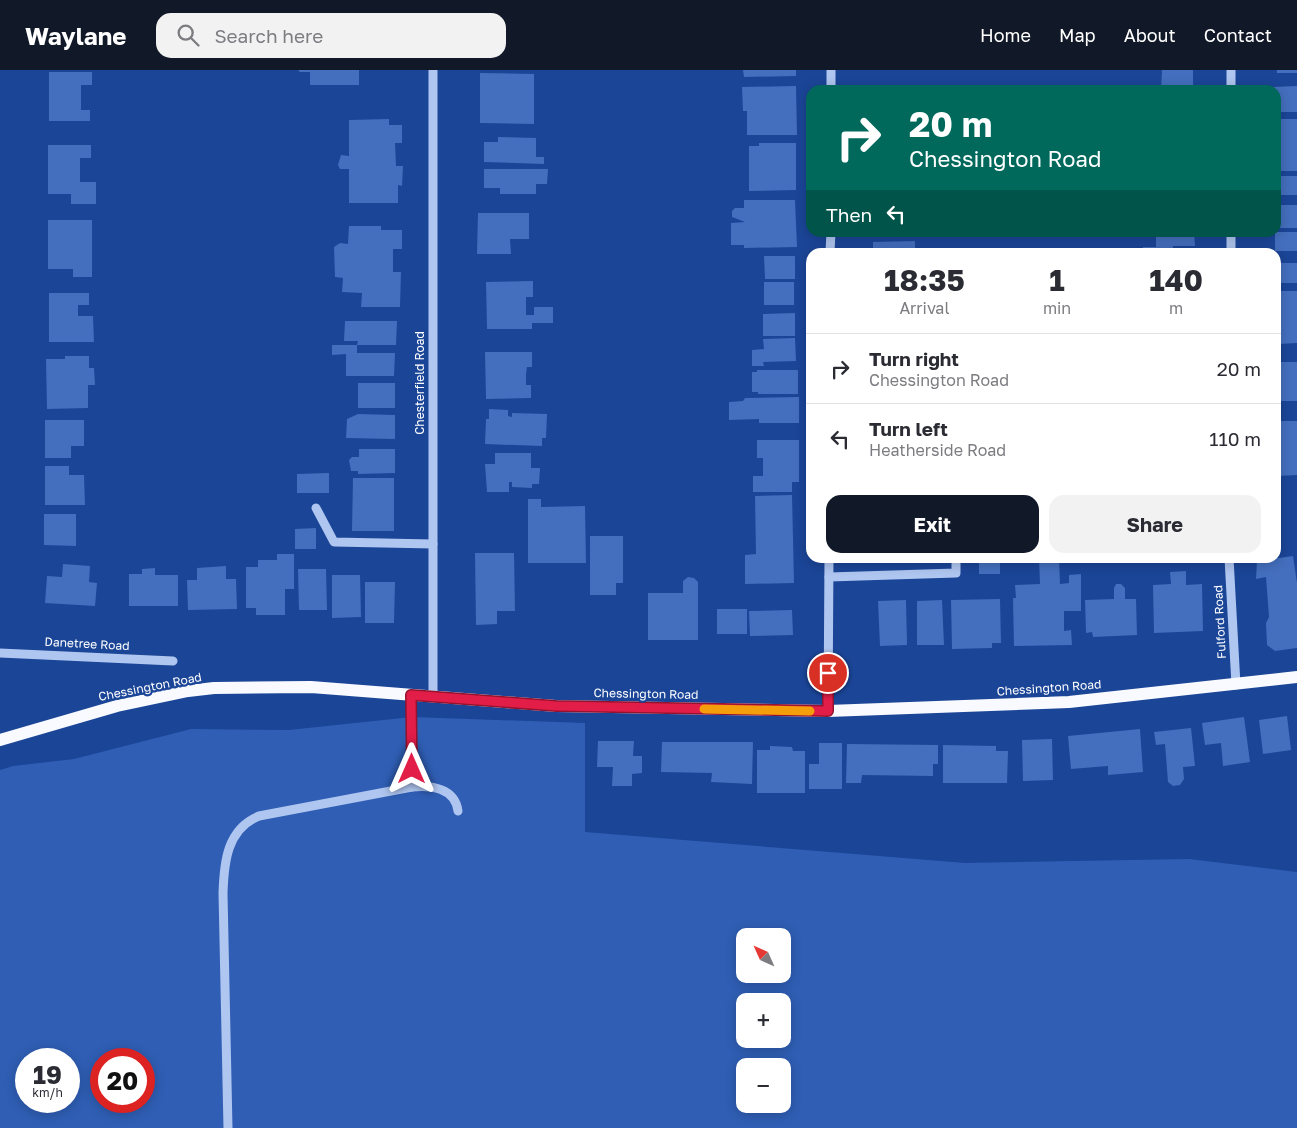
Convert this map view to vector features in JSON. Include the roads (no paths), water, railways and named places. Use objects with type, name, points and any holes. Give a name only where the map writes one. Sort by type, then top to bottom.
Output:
[{"type":"main road","name":"Chessington Road","points":[[0,740],[117,706],[188,691],[214,688],[311,687],[556,706],[828,711],[1069,702],[1297,677]]},
{"type":"street","name":"Chesterfield Road","points":[[433,70],[433,697]]},
{"type":"street","points":[[831,70],[831,85]]},
{"type":"street","points":[[1231,70],[1231,85]]},
{"type":"street","points":[[316,508],[334,542],[433,544]]},
{"type":"street","points":[[828,711],[829,563]]},
{"type":"street","points":[[829,577],[956,573],[956,563]]},
{"type":"street","name":"Fulford Road","points":[[1229,563],[1236,685]]},
{"type":"street","name":"Danetree Road","points":[[0,653],[173,661]]},
{"type":"street","points":[[411,695],[412,787]]},
{"type":"street","points":[[228,1128],[223,893],[225,861],[231,842],[241,828],[259,816],[412,787],[430,786],[444,791],[454,799],[458,811]]}]
